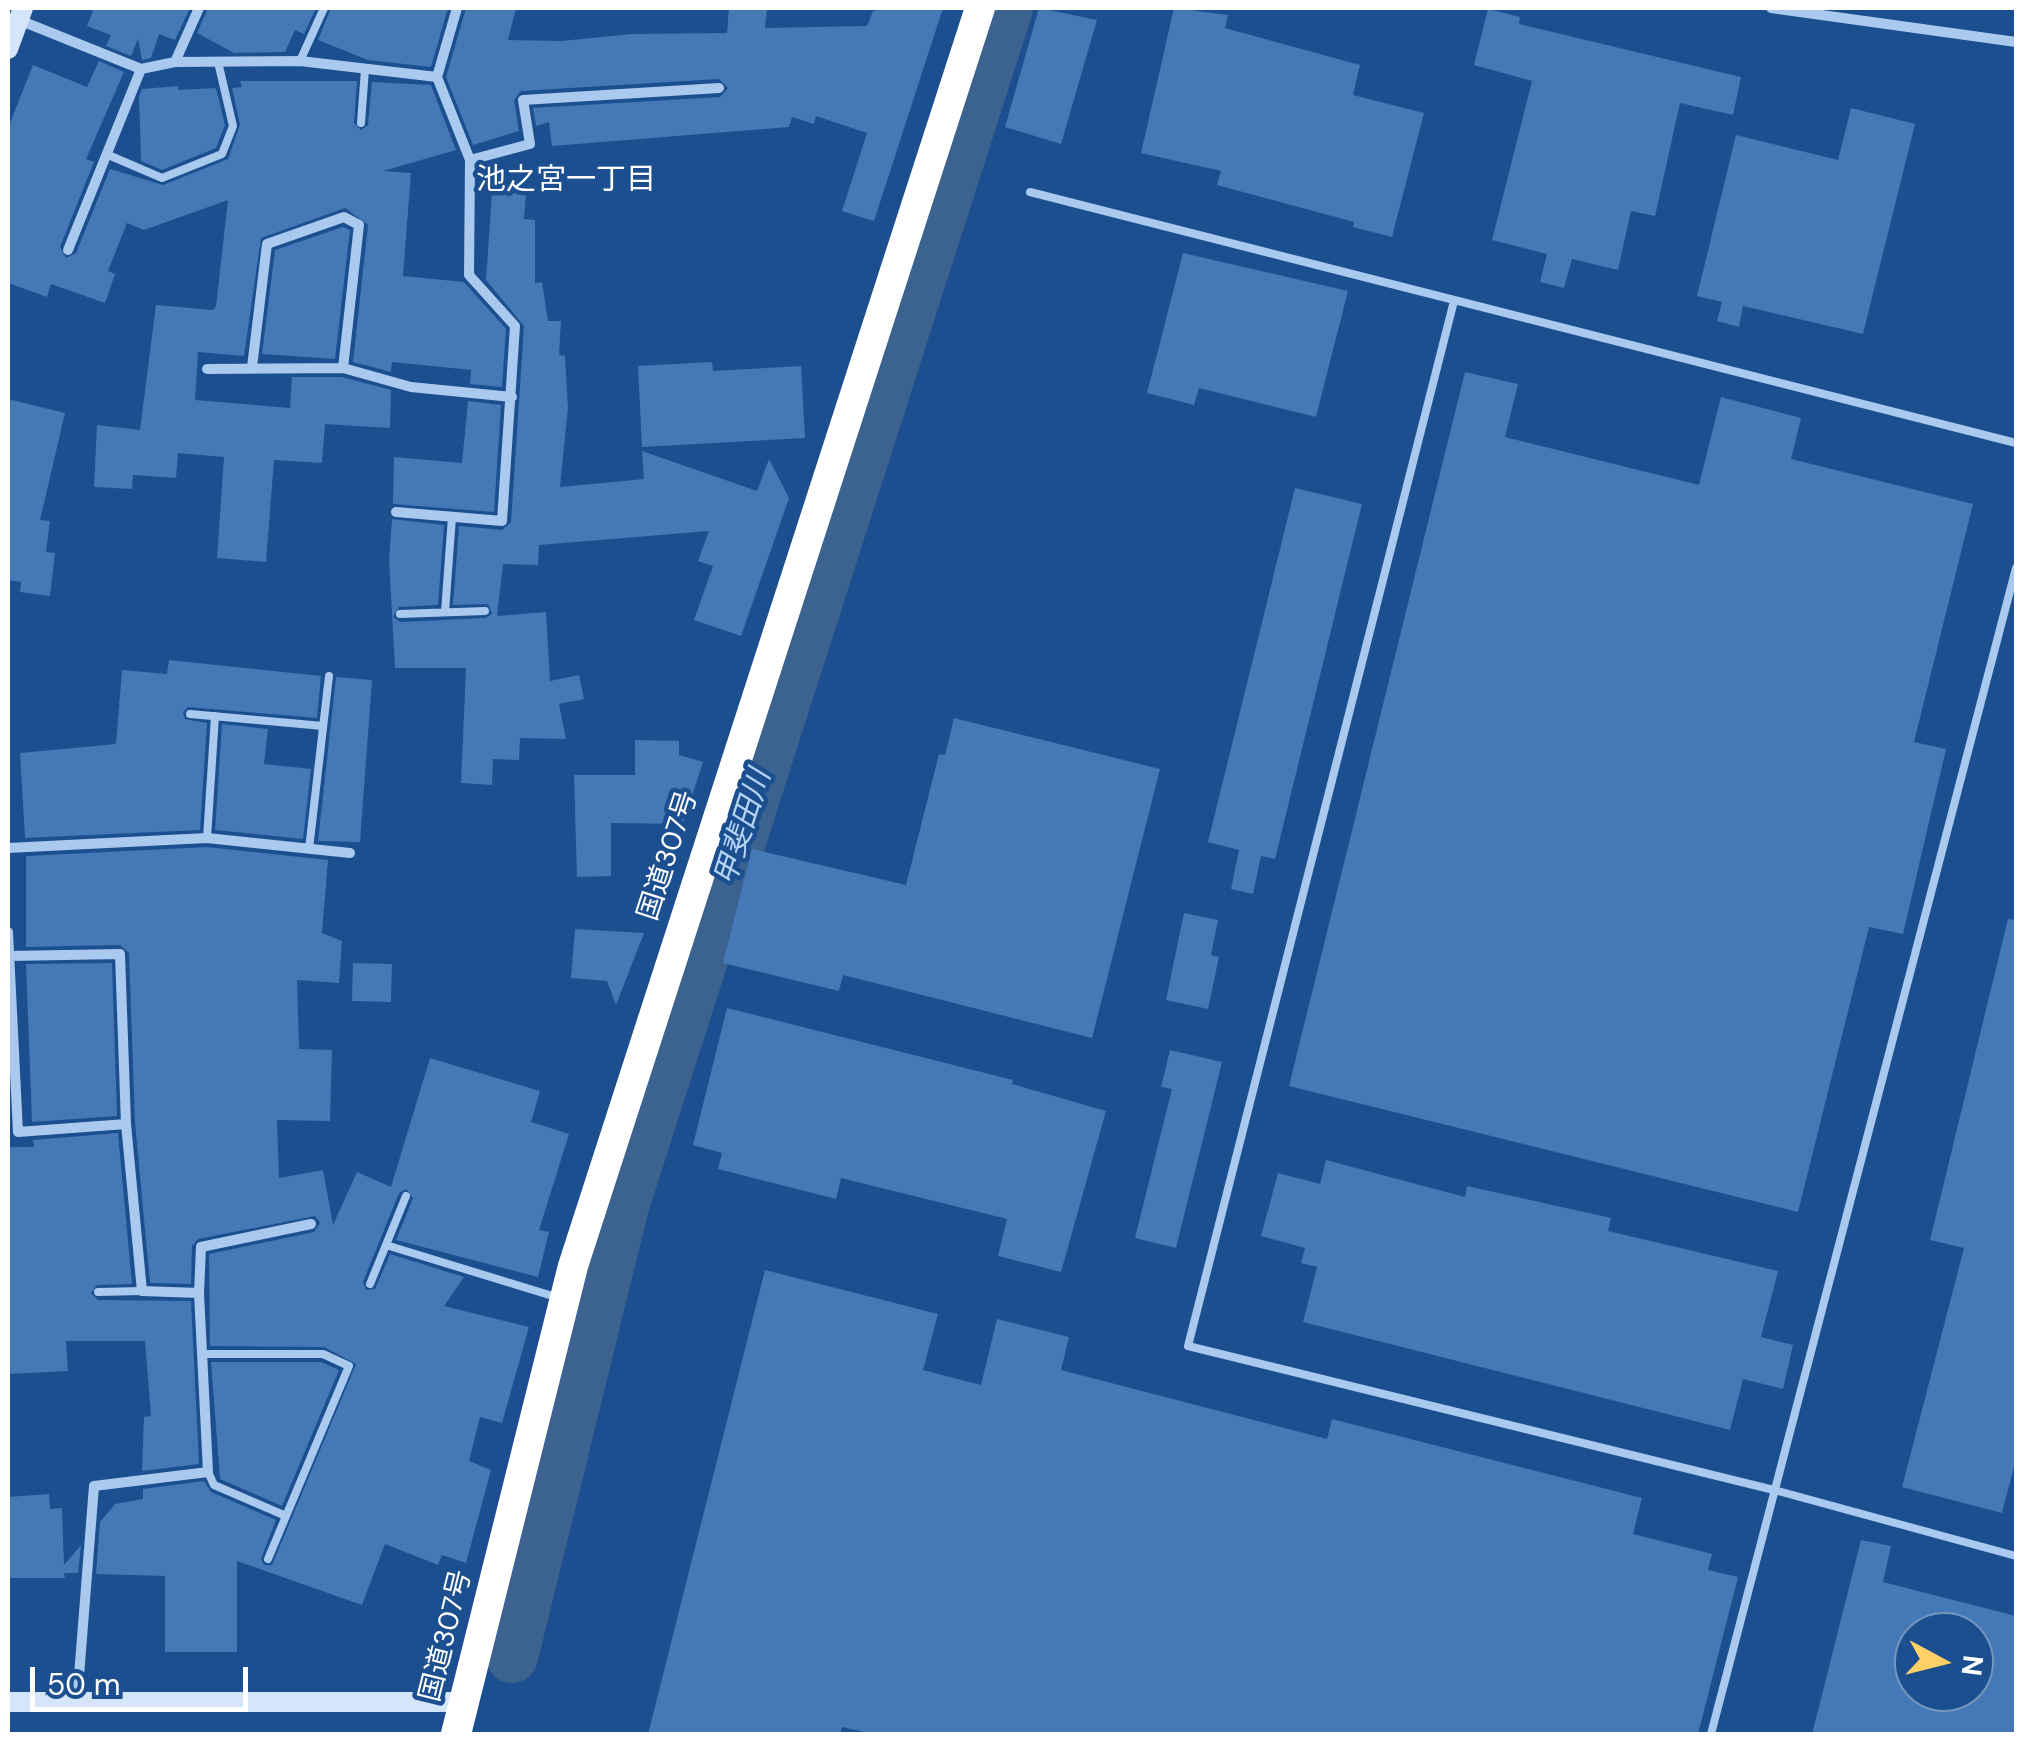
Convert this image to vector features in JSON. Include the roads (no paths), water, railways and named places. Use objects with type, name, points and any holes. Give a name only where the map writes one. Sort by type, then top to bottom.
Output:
[{"type":"highway","name":"国道307号","points":[[456,1734],[565,1300],[660,990],[980,8]]},
{"type":"street","points":[[176,62],[198,8]]},
{"type":"street","points":[[396,512],[502,521],[515,326],[468,275],[470,160],[438,77],[457,8]]},
{"type":"street","points":[[1771,8],[2016,42]]},
{"type":"street","points":[[8,49],[16,15],[141,69],[176,62],[300,61],[438,77]]},
{"type":"street","points":[[68,250],[141,69]]},
{"type":"street","points":[[470,160],[530,144],[522,100],[719,88]]},
{"type":"street","points":[[252,367],[267,244],[344,216],[358,225],[343,368]]},
{"type":"street","points":[[207,369],[343,368],[411,387],[512,397]]},
{"type":"street","points":[[8,848],[207,838],[350,853]]},
{"type":"street","points":[[8,932],[18,1132],[126,1124]]},
{"type":"street","points":[[10,956],[120,954],[126,1124],[142,1291],[199,1293]]},
{"type":"street","points":[[77,1702],[94,1486],[208,1472],[199,1293],[202,1247],[311,1224]]},
{"type":"street","points":[[8,1702],[464,1702]]},
{"type":"lane","points":[[300,61],[324,8]]},
{"type":"lane","points":[[106,154],[162,178],[222,154],[233,126],[218,62]]},
{"type":"lane","points":[[361,122],[365,68]]},
{"type":"lane","points":[[1030,192],[2016,442]]},
{"type":"lane","points":[[1454,301],[1188,1346],[1778,1491],[2016,1556]]},
{"type":"lane","points":[[445,612],[452,517]]},
{"type":"lane","points":[[1711,1734],[1778,1491],[2016,568]]},
{"type":"lane","points":[[400,614],[484,611]]},
{"type":"lane","points":[[309,848],[329,676]]},
{"type":"lane","points":[[190,714],[323,726]]},
{"type":"lane","points":[[207,838],[215,716]]},
{"type":"lane","points":[[370,1284],[406,1196]]},
{"type":"lane","points":[[386,1245],[565,1300]]},
{"type":"lane","points":[[98,1292],[142,1291]]},
{"type":"lane","points":[[202,1354],[324,1354],[349,1366],[268,1559]]},
{"type":"lane","points":[[208,1472],[214,1485],[286,1516]]},
{"type":"waterway","name":"甲斐田川","points":[[512,1657],[623,1206],[1007,8]]},
{"type":"district","name":"池之宮一丁目","points":[[566,181]]}]
